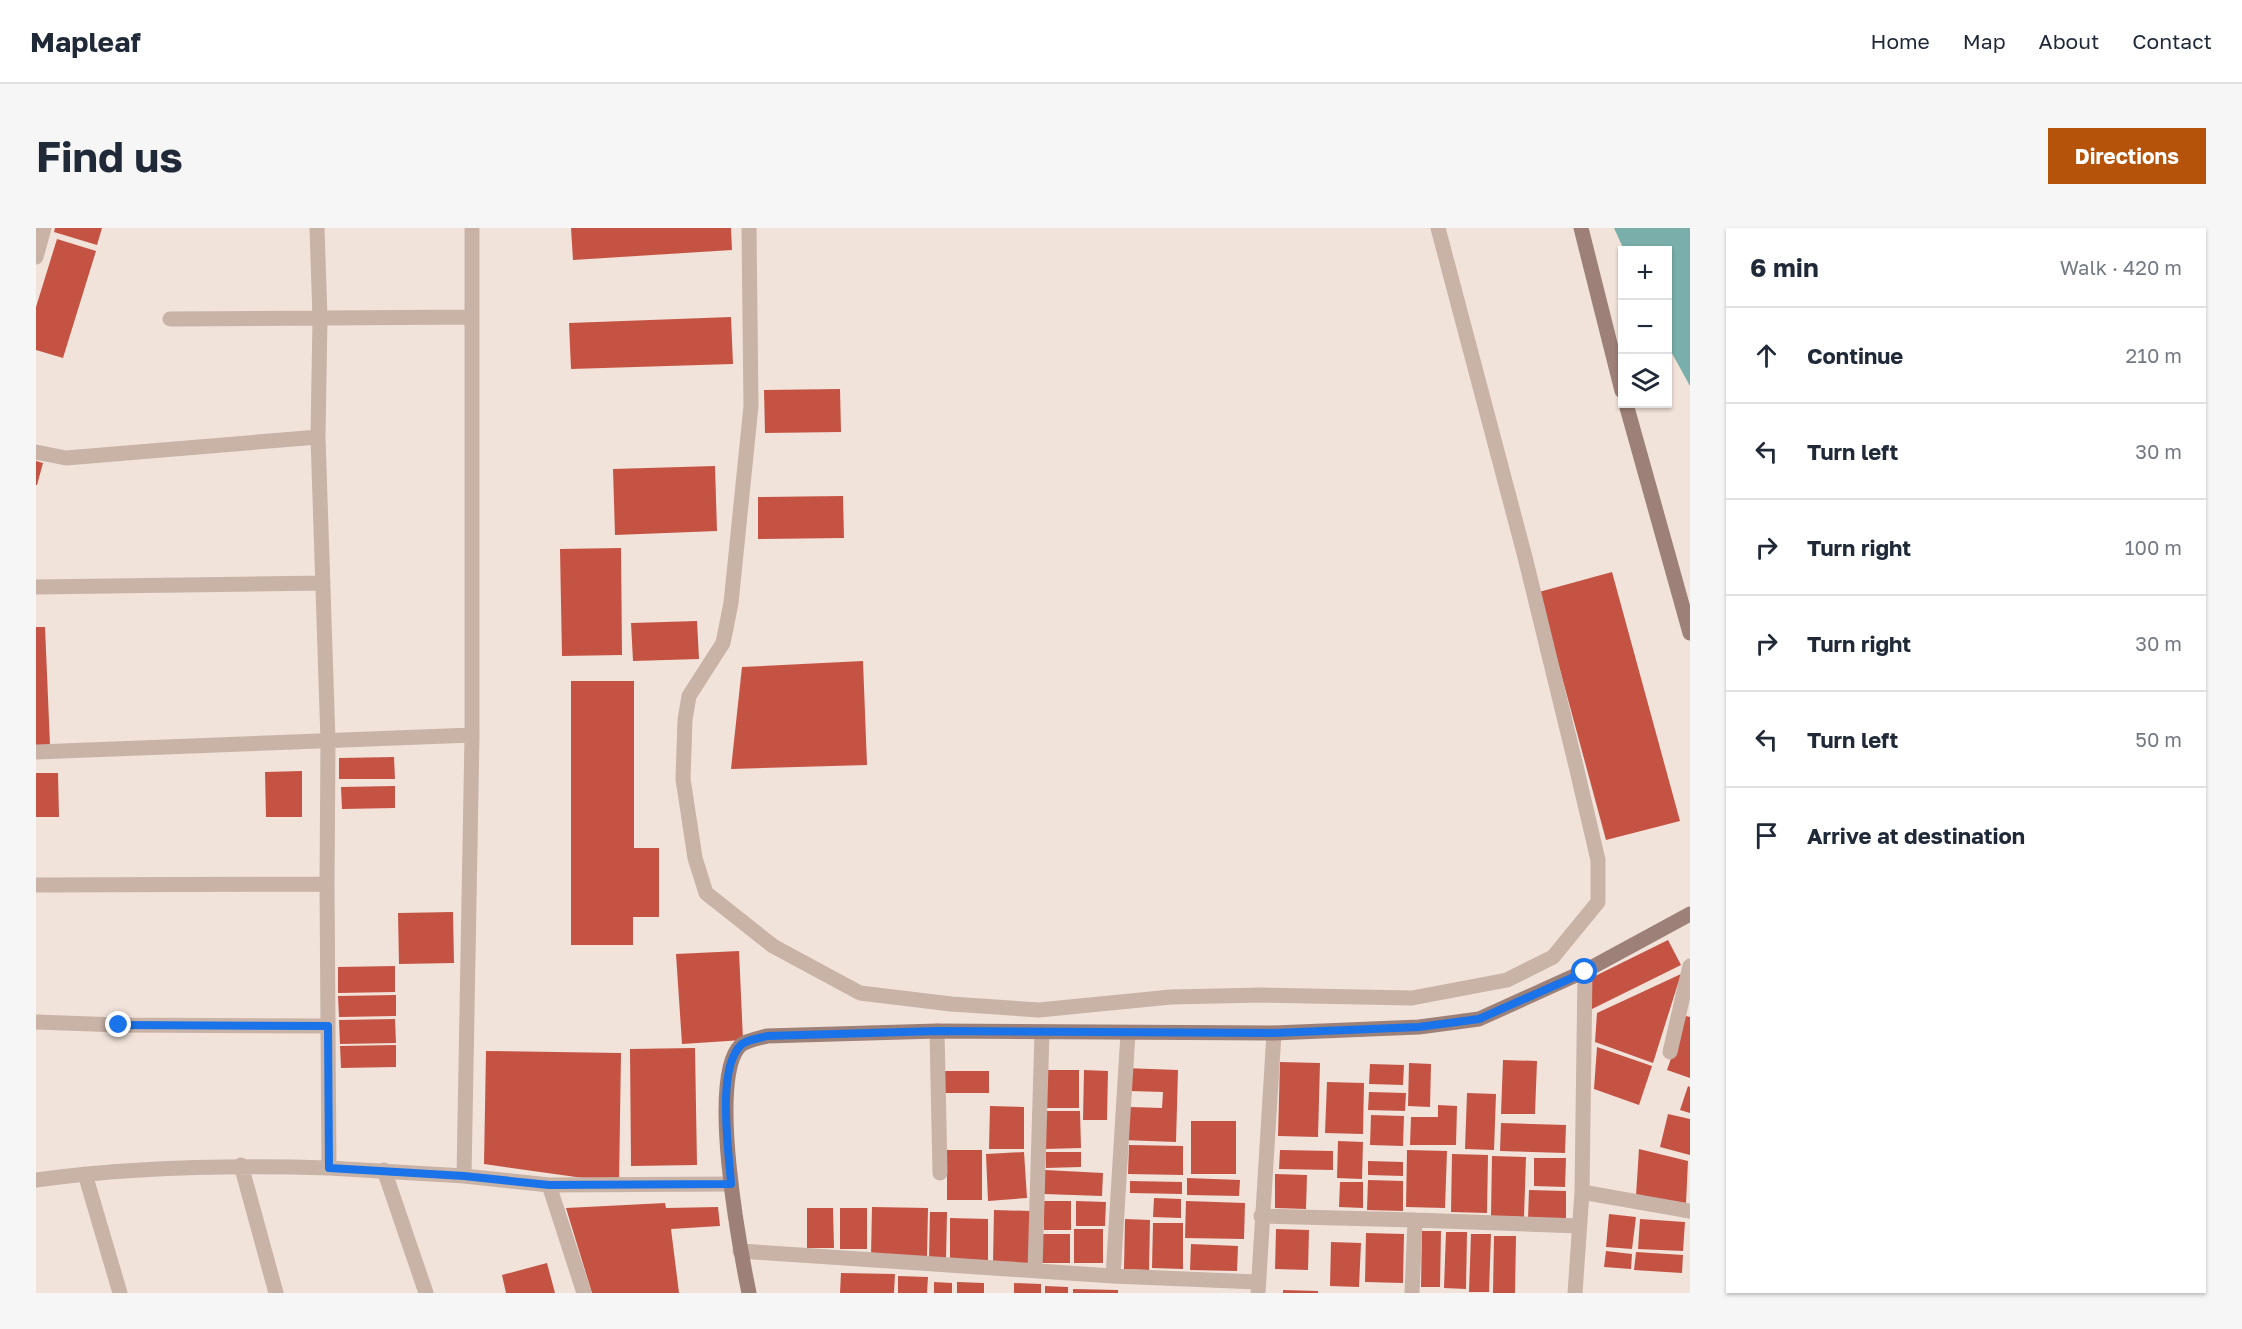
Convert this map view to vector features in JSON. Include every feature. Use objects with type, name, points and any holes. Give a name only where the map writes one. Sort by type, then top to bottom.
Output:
[{"type":"street","points":[[36,257],[44,228]]},
{"type":"street","points":[[317,228],[320,318],[318,438],[328,741],[329,1168]]},
{"type":"street","points":[[464,1176],[472,735],[472,228]]},
{"type":"street","points":[[749,228],[751,406],[731,603],[723,643],[689,696],[685,720],[683,779],[695,858],[706,893],[773,946],[860,993],[951,1004],[1040,1010],[1171,997],[1263,995],[1412,998],[1507,980],[1553,957],[1598,902],[1598,860],[1522,546],[1438,228]]},
{"type":"street","points":[[1581,228],[1618,372]]},
{"type":"street","points":[[170,319],[471,317]]},
{"type":"street","points":[[1627,408],[1690,633]]},
{"type":"street","points":[[36,452],[66,458],[318,438]]},
{"type":"street","points":[[36,587],[323,583]]},
{"type":"street","points":[[36,752],[472,735]]},
{"type":"street","points":[[36,885],[327,884]]},
{"type":"street","points":[[749,1293],[740,1251],[731,1184],[727,1084],[733,1057],[742,1044],[767,1036],[937,1031],[1274,1033],[1419,1027],[1479,1019],[1585,972],[1690,914]]},
{"type":"street","points":[[1670,1052],[1690,966]]},
{"type":"street","points":[[1575,1293],[1582,1192],[1585,972]]},
{"type":"street","points":[[36,1022],[119,1025],[328,1026]]},
{"type":"street","points":[[937,1031],[940,1173]]},
{"type":"street","points":[[1035,1270],[1042,1032]]},
{"type":"street","points":[[1113,1276],[1128,1033]]},
{"type":"street","points":[[740,1251],[1035,1270],[1257,1288],[1274,1033]]},
{"type":"street","points":[[241,1165],[276,1293]]},
{"type":"street","points":[[36,1180],[85,1174],[241,1165],[384,1170],[549,1185],[731,1184]]},
{"type":"street","points":[[384,1170],[426,1293]]},
{"type":"street","points":[[85,1174],[120,1293]]},
{"type":"street","points":[[549,1185],[584,1293]]},
{"type":"street","points":[[1582,1192],[1690,1211]]},
{"type":"street","points":[[1261,1216],[1580,1226]]},
{"type":"street","points":[[1412,1293],[1415,1220]]},
{"type":"water","points":[[1614,228],[1690,228],[1690,386],[1672,353],[1672,246],[1622,246]]},
{"type":"building","points":[[55,228],[102,228],[97,245],[54,232]]},
{"type":"building","points":[[571,228],[731,228],[732,250],[573,260]]},
{"type":"building","points":[[57,239],[96,251],[63,358],[36,350],[36,307]]},
{"type":"building","points":[[731,317],[733,364],[571,369],[569,323]]},
{"type":"building","points":[[840,389],[841,432],[765,433],[764,390]]},
{"type":"building","points":[[36,461],[43,463],[37,485],[36,485]]},
{"type":"building","points":[[715,466],[717,531],[615,535],[613,469]]},
{"type":"building","points":[[843,496],[844,538],[758,539],[758,497]]},
{"type":"building","points":[[621,548],[622,655],[562,656],[560,549]]},
{"type":"building","points":[[1612,572],[1680,821],[1606,840],[1539,592]]},
{"type":"building","points":[[697,621],[699,659],[633,661],[631,623]]},
{"type":"building","points":[[36,627],[45,627],[50,745],[36,745]]},
{"type":"building","points":[[863,661],[867,765],[731,769],[742,667]]},
{"type":"building","points":[[571,681],[634,681],[634,848],[659,848],[659,917],[633,917],[633,945],[571,945]]},
{"type":"building","points":[[394,757],[395,779],[339,779],[339,758]]},
{"type":"building","points":[[302,771],[302,817],[266,817],[265,772]]},
{"type":"building","points":[[36,773],[58,773],[59,817],[36,817]]},
{"type":"building","points":[[395,786],[395,808],[342,809],[341,787]]},
{"type":"building","points":[[453,912],[454,963],[399,964],[398,913]]},
{"type":"building","points":[[1668,940],[1681,965],[1588,1011],[1591,978]]},
{"type":"building","points":[[739,951],[743,1040],[682,1044],[676,954]]},
{"type":"building","points":[[395,966],[395,992],[338,993],[338,967]]},
{"type":"building","points":[[1681,974],[1653,1063],[1595,1042],[1597,1013]]},
{"type":"building","points":[[396,995],[396,1016],[339,1017],[338,996]]},
{"type":"building","points":[[1686,1016],[1690,1017],[1690,1078],[1667,1070]]},
{"type":"building","points":[[395,1019],[396,1043],[340,1044],[339,1020]]},
{"type":"building","points":[[396,1045],[396,1067],[341,1068],[340,1046]]},
{"type":"building","points":[[1597,1047],[1652,1066],[1639,1105],[1594,1089]]},
{"type":"building","points":[[695,1048],[697,1165],[631,1166],[630,1049]]},
{"type":"building","points":[[486,1051],[621,1053],[619,1183],[484,1164]]},
{"type":"building","points":[[1503,1060],[1537,1061],[1535,1114],[1501,1114]]},
{"type":"building","points":[[1280,1062],[1320,1063],[1318,1137],[1278,1136]]},
{"type":"building","points":[[1409,1063],[1431,1064],[1430,1107],[1408,1106]]},
{"type":"building","points":[[1370,1064],[1404,1065],[1403,1085],[1369,1084]]},
{"type":"building","points":[[1124,1068],[1178,1070],[1176,1142],[1122,1140]],"holes":[[[1130,1091],[1163,1092],[1162,1108],[1130,1107]]]},
{"type":"building","points":[[1044,1070],[1079,1070],[1079,1108],[1044,1108]]},
{"type":"building","points":[[1084,1070],[1108,1071],[1107,1120],[1083,1120]]},
{"type":"building","points":[[943,1071],[989,1071],[989,1093],[943,1093]]},
{"type":"building","points":[[1327,1082],[1364,1083],[1363,1134],[1325,1133]]},
{"type":"building","points":[[1688,1086],[1690,1087],[1690,1113],[1680,1110]]},
{"type":"building","points":[[1369,1092],[1406,1093],[1405,1111],[1368,1110]]},
{"type":"building","points":[[1467,1093],[1496,1094],[1494,1150],[1465,1149]]},
{"type":"building","points":[[1438,1105],[1457,1106],[1456,1145],[1410,1145],[1411,1117],[1438,1117]]},
{"type":"building","points":[[990,1106],[1024,1107],[1024,1149],[989,1149]]},
{"type":"building","points":[[1045,1111],[1080,1111],[1081,1148],[1046,1149]]},
{"type":"building","points":[[1668,1114],[1690,1119],[1690,1155],[1660,1147]]},
{"type":"building","points":[[1371,1115],[1404,1116],[1403,1146],[1370,1145]]},
{"type":"building","points":[[1191,1121],[1236,1121],[1236,1174],[1191,1174]]},
{"type":"building","points":[[1501,1123],[1566,1125],[1565,1153],[1500,1151]]},
{"type":"building","points":[[1338,1141],[1363,1142],[1362,1179],[1337,1178]]},
{"type":"building","points":[[1129,1145],[1183,1146],[1183,1175],[1128,1174]]},
{"type":"building","points":[[1639,1149],[1688,1161],[1686,1203],[1636,1196]]},
{"type":"building","points":[[947,1150],[982,1150],[982,1200],[947,1200]]},
{"type":"building","points":[[1280,1150],[1333,1151],[1333,1170],[1279,1169]]},
{"type":"building","points":[[1407,1150],[1447,1151],[1445,1208],[1406,1207]]},
{"type":"building","points":[[1024,1152],[1027,1198],[988,1201],[986,1154]]},
{"type":"building","points":[[1046,1152],[1081,1152],[1081,1167],[1046,1168]]},
{"type":"building","points":[[1452,1154],[1488,1155],[1487,1213],[1451,1212]]},
{"type":"building","points":[[1492,1156],[1526,1157],[1524,1217],[1491,1216]]},
{"type":"building","points":[[1534,1158],[1566,1158],[1565,1187],[1534,1186]]},
{"type":"building","points":[[1368,1161],[1403,1162],[1403,1176],[1368,1175]]},
{"type":"building","points":[[1045,1170],[1103,1173],[1102,1196],[1044,1194]]},
{"type":"building","points":[[1275,1174],[1307,1175],[1306,1209],[1275,1208]]},
{"type":"building","points":[[1187,1178],[1240,1180],[1239,1196],[1187,1195]]},
{"type":"building","points":[[1368,1180],[1403,1181],[1403,1211],[1367,1210]]},
{"type":"building","points":[[1130,1181],[1182,1182],[1182,1194],[1130,1193]]},
{"type":"building","points":[[1340,1182],[1363,1182],[1363,1208],[1339,1207]]},
{"type":"building","points":[[1529,1190],[1566,1191],[1566,1220],[1528,1219]]},
{"type":"building","points":[[1154,1198],[1181,1199],[1181,1218],[1153,1217]]},
{"type":"building","points":[[1044,1201],[1071,1201],[1071,1230],[1044,1230]]},
{"type":"building","points":[[1076,1201],[1106,1202],[1105,1226],[1076,1226]]},
{"type":"building","points":[[1186,1201],[1245,1203],[1244,1239],[1185,1238]]},
{"type":"building","points":[[665,1203],[666,1208],[718,1207],[720,1226],[671,1229],[679,1293],[592,1293],[566,1208]]},
{"type":"building","points":[[872,1207],[928,1208],[927,1257],[871,1256]]},
{"type":"building","points":[[807,1208],[833,1208],[834,1248],[807,1248]]},
{"type":"building","points":[[840,1208],[867,1208],[867,1249],[840,1249]]},
{"type":"building","points":[[994,1210],[1031,1211],[1032,1264],[993,1263]]},
{"type":"building","points":[[930,1212],[947,1212],[946,1259],[929,1259]]},
{"type":"building","points":[[1609,1214],[1636,1217],[1632,1249],[1606,1247]]},
{"type":"building","points":[[950,1218],[988,1219],[988,1261],[950,1261]]},
{"type":"building","points":[[1125,1219],[1150,1220],[1149,1270],[1124,1269]]},
{"type":"building","points":[[1640,1219],[1685,1222],[1683,1251],[1638,1249]]},
{"type":"building","points":[[1153,1223],[1183,1223],[1183,1269],[1152,1268]]},
{"type":"building","points":[[1074,1229],[1103,1229],[1103,1263],[1074,1263]]},
{"type":"building","points":[[1276,1229],[1309,1230],[1308,1270],[1275,1269]]},
{"type":"building","points":[[1422,1231],[1441,1231],[1440,1287],[1421,1287]]},
{"type":"building","points":[[1446,1232],[1467,1232],[1466,1289],[1444,1288]]},
{"type":"building","points":[[1366,1233],[1404,1234],[1403,1283],[1365,1282]]},
{"type":"building","points":[[1039,1234],[1070,1234],[1070,1263],[1039,1263]]},
{"type":"building","points":[[1471,1234],[1491,1234],[1489,1292],[1469,1292]]},
{"type":"building","points":[[1494,1236],[1516,1236],[1515,1293],[1493,1293]]},
{"type":"building","points":[[1331,1242],[1361,1243],[1359,1287],[1330,1286]]},
{"type":"building","points":[[1191,1244],[1238,1246],[1237,1271],[1190,1270]]},
{"type":"building","points":[[1606,1251],[1632,1254],[1631,1269],[1604,1267]]},
{"type":"building","points":[[1636,1252],[1683,1255],[1682,1273],[1634,1270]]},
{"type":"building","points":[[547,1263],[555,1293],[506,1293],[502,1275]]},
{"type":"building","points":[[841,1273],[895,1274],[894,1293],[840,1293]]},
{"type":"building","points":[[898,1276],[928,1277],[927,1293],[898,1293]]},
{"type":"building","points":[[934,1282],[952,1283],[952,1293],[934,1293]]},
{"type":"building","points":[[957,1282],[984,1283],[984,1293],[957,1293]]},
{"type":"building","points":[[1014,1283],[1041,1284],[1041,1293],[1014,1293]]},
{"type":"building","points":[[1045,1286],[1068,1287],[1068,1293],[1045,1293]]},
{"type":"building","points":[[1073,1289],[1118,1290],[1118,1293],[1073,1293]]},
{"type":"building","points":[[1283,1290],[1318,1291],[1318,1293],[1283,1293]]},
{"type":"route","points":[[119,1025],[328,1026],[329,1168],[464,1176],[549,1185],[731,1184],[726,1098],[733,1057],[742,1044],[767,1036],[937,1031],[1274,1033],[1419,1027],[1479,1019],[1585,972]]}]
